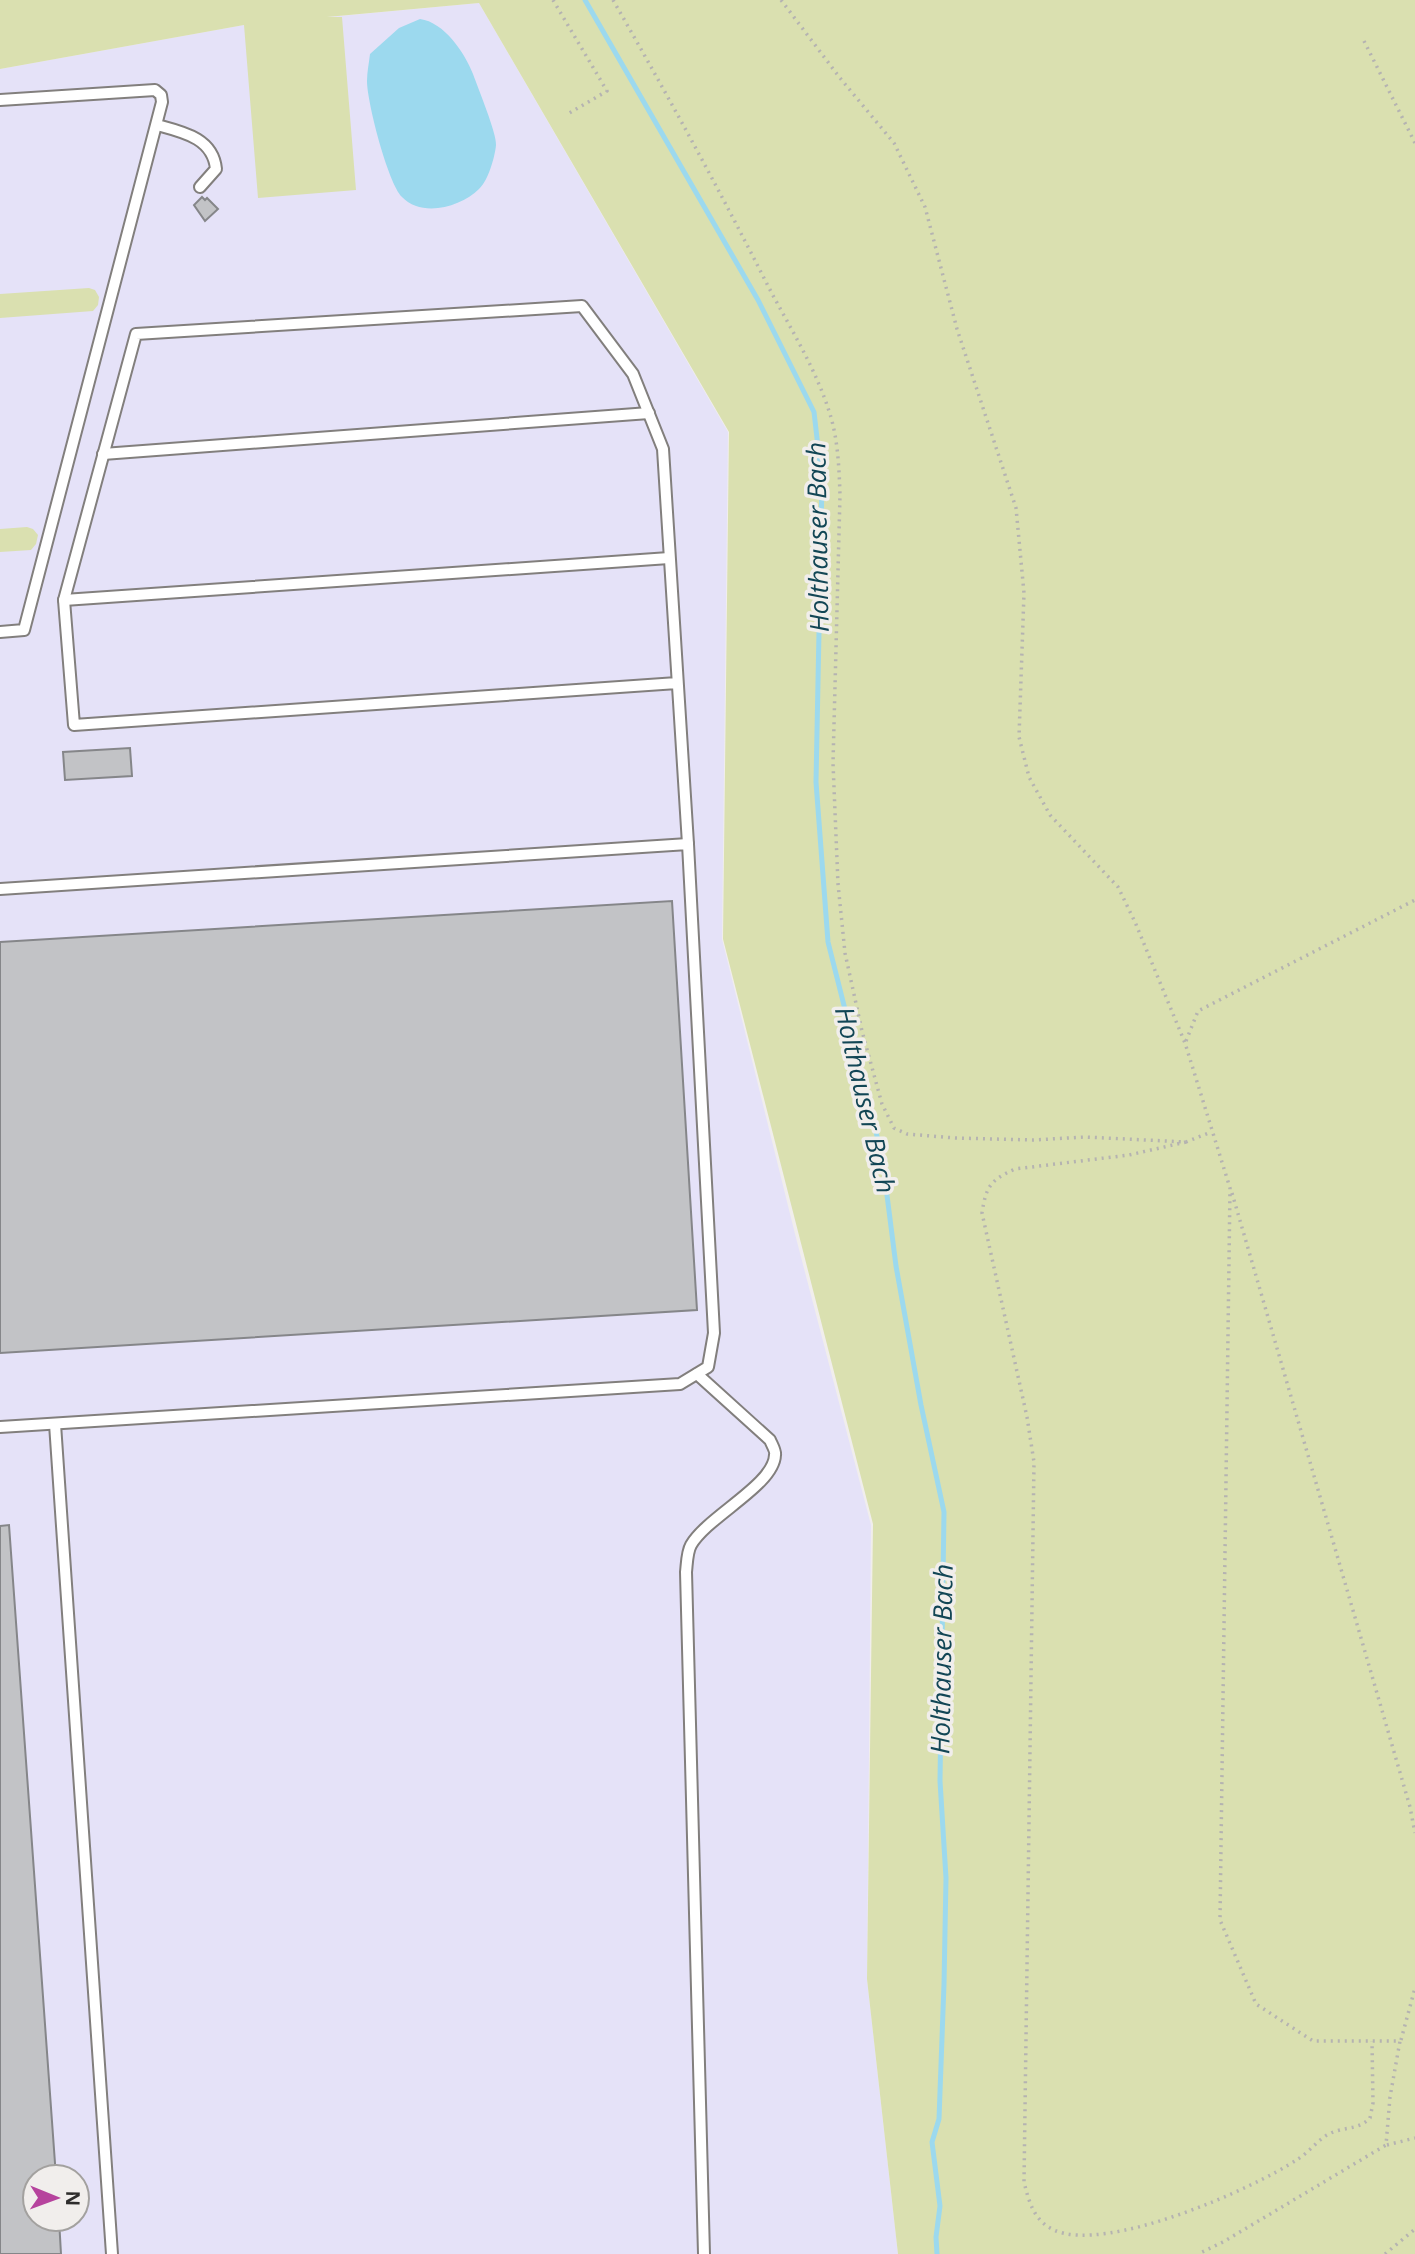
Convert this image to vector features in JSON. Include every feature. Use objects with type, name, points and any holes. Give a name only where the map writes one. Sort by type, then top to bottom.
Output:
[{"type":"lane","points":[[0,100],[155,89],[161,95],[162,102],[24,630],[0,632]]},
{"type":"lane","points":[[157,125],[202,140],[215,156],[216,169],[200,187]]},
{"type":"lane","points":[[0,1427],[680,1384],[708,1367],[714,1333],[688,844],[663,449],[633,374],[582,306],[136,334],[64,600],[75,725],[677,683]]},
{"type":"lane","points":[[103,454],[649,413]]},
{"type":"lane","points":[[64,600],[669,558]]},
{"type":"lane","points":[[0,889],[688,844]]},
{"type":"lane","points":[[696,1374],[770,1440],[776,1454],[772,1468],[764,1479],[704,1528],[689,1548],[686,1572],[704,2254]]},
{"type":"lane","points":[[55,1424],[112,2254]]},
{"type":"path","points":[[552,0],[607,91],[566,115]]},
{"type":"path","points":[[613,0],[755,260],[817,382],[829,410],[835,434],[840,495],[833,762],[838,884],[845,953],[862,1031],[882,1104],[894,1128],[907,1134],[1020,1139],[1085,1137],[1186,1142]]},
{"type":"path","points":[[781,0],[894,144],[925,208],[957,329],[1016,509],[1024,593],[1019,737],[1029,777],[1050,815],[1118,887],[1185,1043],[1230,1188],[1410,1807],[1415,1833]]},
{"type":"path","points":[[1364,41],[1415,143]]},
{"type":"path","points":[[1185,1043],[1198,1011],[1415,900]]},
{"type":"path","points":[[1212,1132],[1186,1142],[1129,1155],[1015,1170],[998,1176],[985,1192],[982,1213],[1027,1417],[1034,1462],[1024,2182],[1030,2207],[1054,2230],[1096,2236],[1153,2225],[1195,2210],[1271,2175],[1300,2158],[1325,2136],[1340,2129],[1356,2128],[1370,2118],[1373,2103],[1372,2041]]},
{"type":"path","points":[[1230,1188],[1220,1920],[1256,2004],[1313,2041],[1401,2041]]},
{"type":"path","points":[[1386,2145],[1390,2097],[1415,1988]]},
{"type":"path","points":[[1198,2254],[1223,2242],[1386,2145],[1415,2138]]},
{"type":"path","points":[[1385,2254],[1415,2229]]},
{"type":"shaded area","points":[[479,3],[728,432],[722,939],[871,1525],[867,1979],[898,2254],[0,2254],[0,69],[244,25]]},
{"type":"green space","points":[[0,0],[1415,0],[1415,2254],[898,2254],[867,1979],[873,1524],[723,939],[729,432],[479,3],[327,17],[342,17],[356,190],[258,198],[244,25],[0,69]]},
{"type":"green space","points":[[89,288],[95,290],[99,297],[98,305],[93,311],[0,318],[0,294]]},
{"type":"green space","points":[[27,527],[38,535],[31,550],[0,552],[0,529]]},
{"type":"water","points":[[420,19],[429,21],[445,32],[465,57],[496,139],[493,162],[482,185],[462,201],[441,208],[420,207],[410,203],[396,189],[379,142],[368,91],[370,54],[399,28]]},
{"type":"building","points":[[202,197],[205,200],[207,198],[218,209],[205,221],[194,205]]},
{"type":"building","points":[[130,748],[132,776],[65,780],[63,752]]},
{"type":"building","points":[[672,901],[697,1310],[0,1353],[0,942]]},
{"type":"building","points":[[9,1525],[55,2163],[21,2163],[21,2233],[60,2233],[61,2254],[0,2254],[0,1526]]},
{"type":"waterway","name":"Holthauser Bach","points":[[585,0],[758,300],[814,412],[822,482],[816,782],[828,942],[882,1156],[896,1266],[944,1512],[940,1781],[946,1878],[944,1984],[939,2119],[932,2142],[940,2206],[937,2254]]}]
